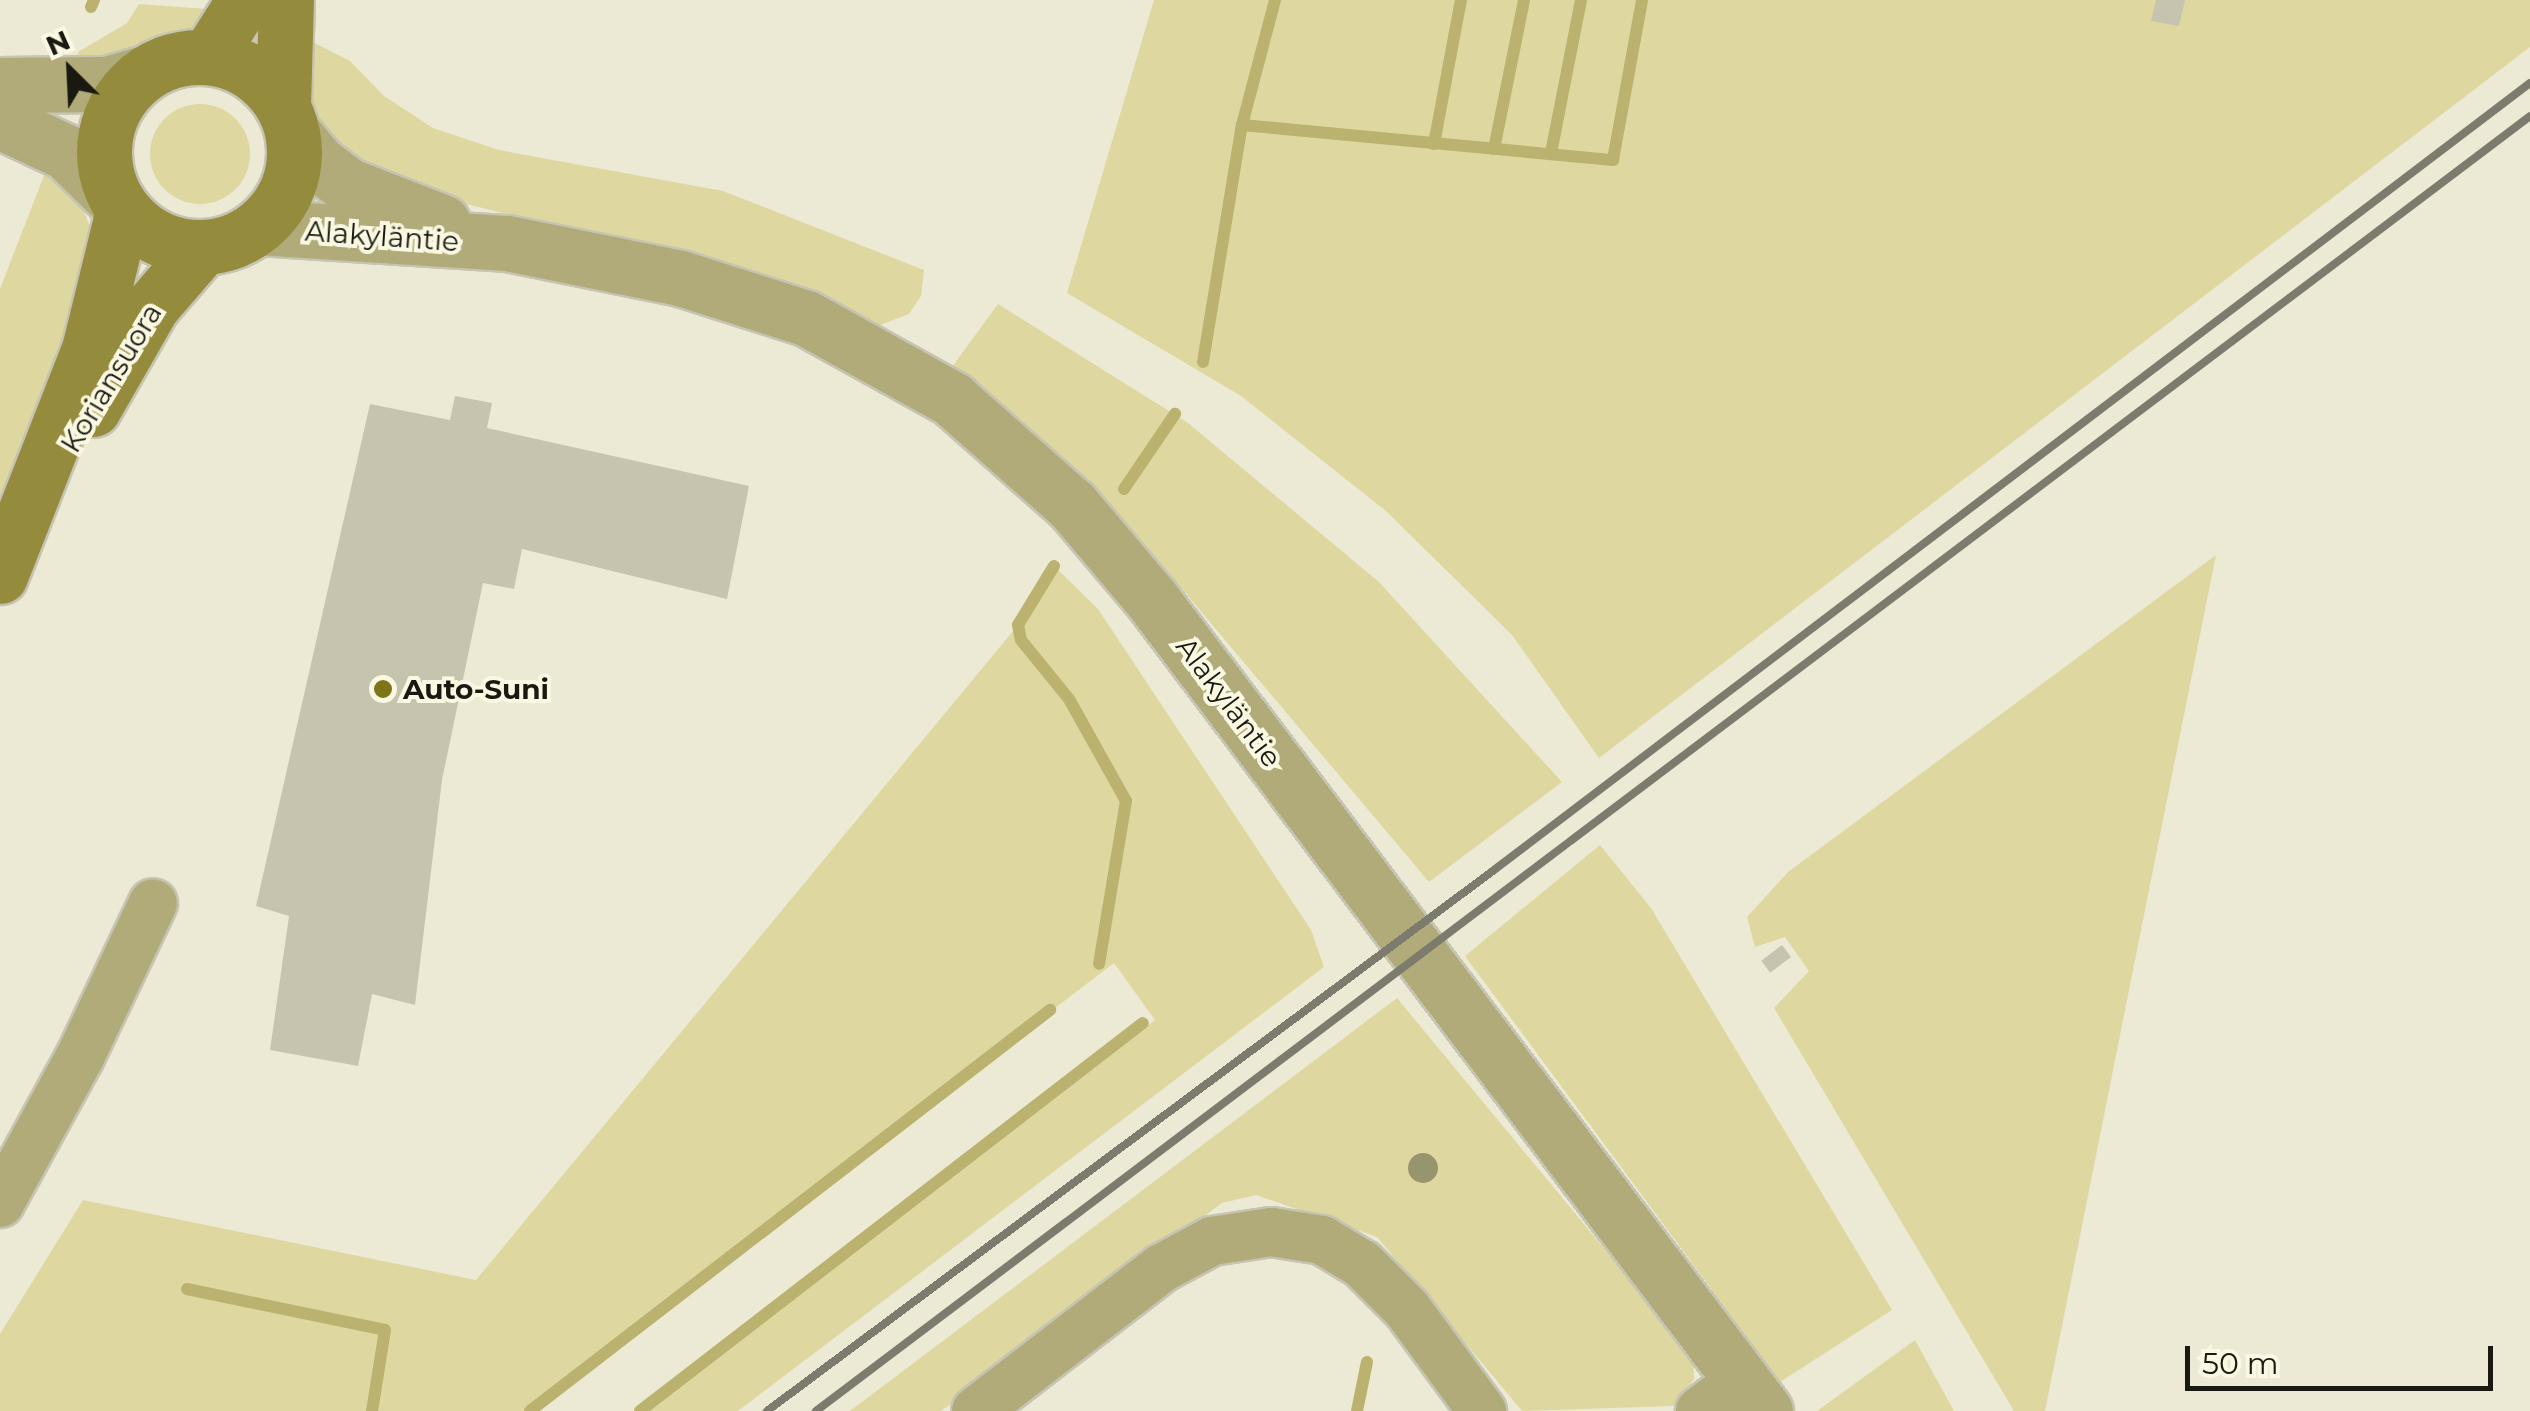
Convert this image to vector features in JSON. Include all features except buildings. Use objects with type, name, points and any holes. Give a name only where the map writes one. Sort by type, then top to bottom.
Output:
[{"type":"main road","points":[[208,57],[244,0]]},
{"type":"main road","points":[[286,0],[288,119],[289,185],[258,227],[203,247],[146,232],[120,206],[103,148],[109,119],[143,74],[185,57],[208,57],[238,64],[288,119]]},
{"type":"main road","name":"Koriansuora","points":[[0,576],[28,515],[89,348],[120,206]]},
{"type":"main road","name":"Koriansuora","points":[[28,515],[152,306],[203,247]]},
{"type":"street","points":[[0,85],[107,84],[143,74]]},
{"type":"street","name":"Alakyläntie","points":[[288,119],[318,163],[349,186],[507,243]]},
{"type":"street","points":[[0,120],[66,152],[120,206]]},
{"type":"street","name":"Alakyläntie","points":[[258,227],[507,243],[680,278],[806,318],[905,367],[1008,444],[1072,505],[1153,600],[1735,1401]]},
{"type":"street","points":[[0,1203],[80,1057],[153,903]]},
{"type":"street","points":[[976,1411],[1162,1268],[1212,1241],[1271,1232],[1322,1240],[1362,1264],[1407,1308],[1482,1411]]},
{"type":"shaded area","points":[[1154,0],[2530,0],[2530,47],[1599,758],[1512,635],[1386,511],[1241,396],[1067,293]]},
{"type":"shaded area","points":[[139,4],[221,10],[186,36],[75,68],[78,52],[127,23]]},
{"type":"shaded area","points":[[299,35],[350,61],[384,96],[433,128],[499,150],[723,191],[924,270],[921,296],[909,314],[880,325],[813,292],[372,180],[307,117]]},
{"type":"shaded area","points":[[200,104],[228,112],[242,126],[250,154],[242,182],[228,196],[200,204],[172,196],[158,182],[150,154],[158,126],[172,112]]},
{"type":"shaded area","points":[[48,165],[81,204],[93,235],[85,297],[22,467],[0,495],[0,289]]},
{"type":"shaded area","points":[[998,304],[1188,423],[1379,582],[1562,782],[1429,882],[1129,526],[1075,468],[952,367]]},
{"type":"shaded area","points":[[2216,555],[2045,1411],[2014,1411],[1774,1008],[1809,971],[1785,937],[1755,947],[1747,917],[1788,872]]},
{"type":"shaded area","points":[[1054,566],[1098,609],[1311,930],[1324,967],[738,1411],[636,1411],[1155,1020],[1114,963],[527,1411],[0,1411],[0,1334],[83,1200],[476,1280],[1018,625]]},
{"type":"shaded area","points":[[1600,845],[1651,908],[1892,1310],[1780,1382],[1465,956]]},
{"type":"shaded area","points":[[1397,998],[1693,1356],[1694,1379],[1673,1406],[1522,1411],[1377,1237],[1256,1195],[1222,1203],[941,1411],[850,1411]]},
{"type":"shaded area","points":[[1915,1340],[1954,1411],[1817,1411]]},
{"type":"waterway","points":[[91,7],[94,0]]},
{"type":"waterway","points":[[1203,362],[1242,125],[1275,0]]},
{"type":"waterway","points":[[1434,144],[1461,0]]},
{"type":"waterway","points":[[1494,149],[1524,0]]},
{"type":"waterway","points":[[1551,153],[1581,0]]},
{"type":"waterway","points":[[1242,125],[1613,160],[1642,0]]},
{"type":"waterway","points":[[1124,489],[1175,414]]},
{"type":"waterway","points":[[1054,566],[1018,625],[1021,640],[1069,699],[1126,801],[1099,964]]},
{"type":"waterway","points":[[530,1411],[1050,1010]]},
{"type":"waterway","points":[[640,1411],[1143,1023]]},
{"type":"waterway","points":[[187,1289],[385,1330],[372,1411]]},
{"type":"waterway","points":[[1357,1411],[1367,1362]]},
{"type":"railway","points":[[767,1411],[1494,870],[2530,83]]},
{"type":"railway","points":[[816,1411],[2530,116]]},
{"type":"place","name":"Auto-Suni","points":[[383,689]]}]
